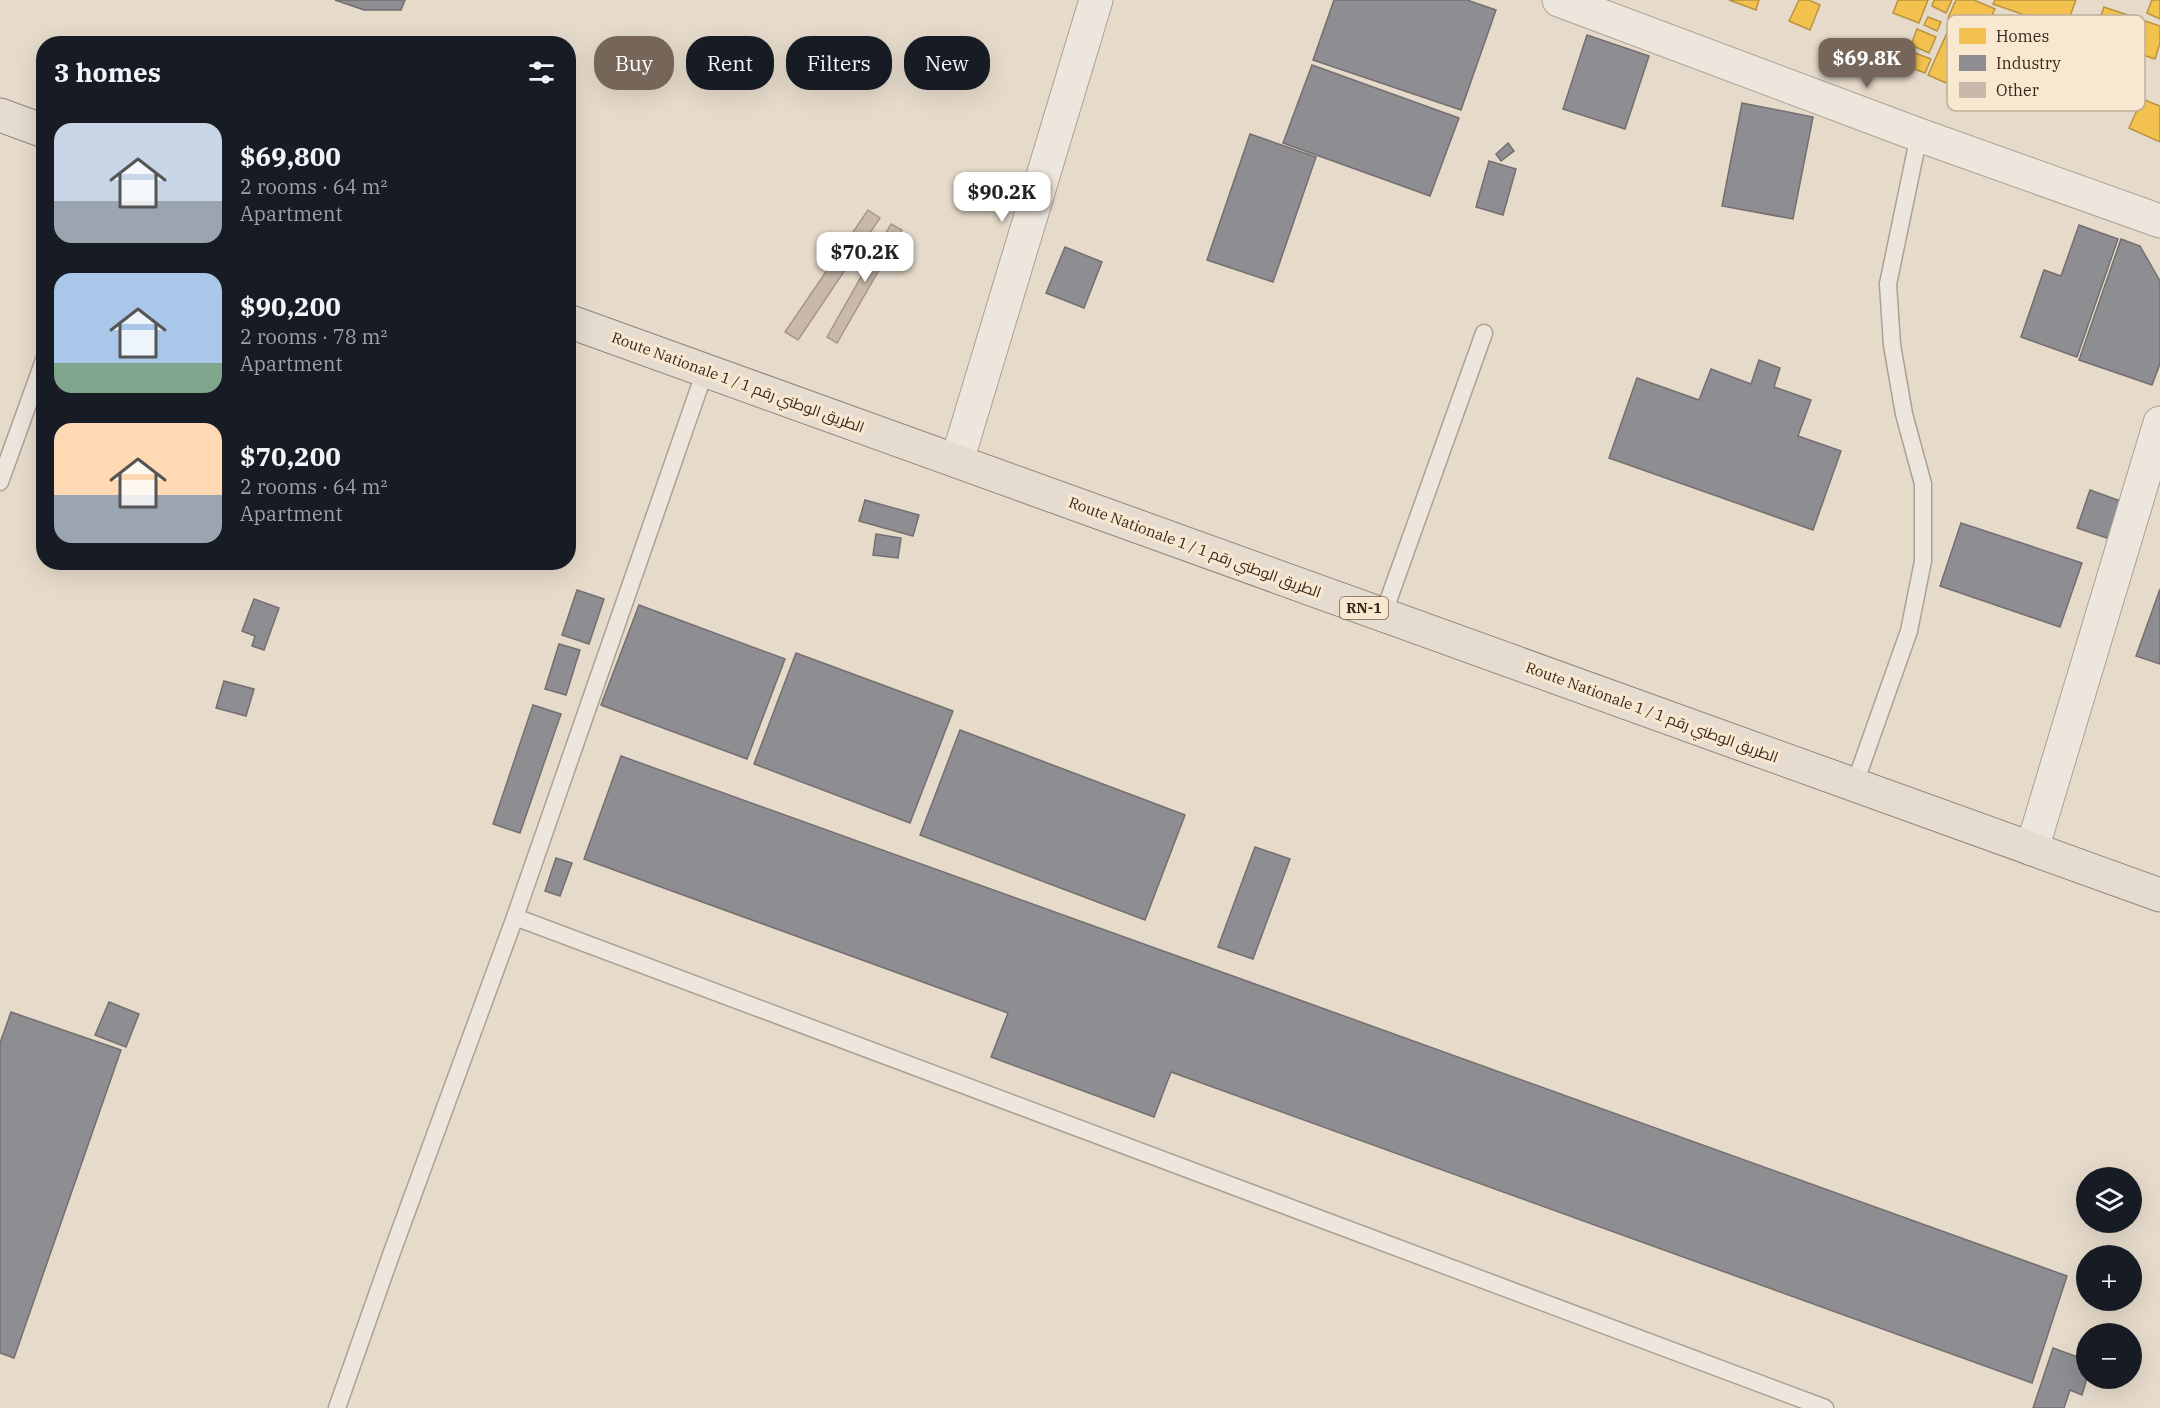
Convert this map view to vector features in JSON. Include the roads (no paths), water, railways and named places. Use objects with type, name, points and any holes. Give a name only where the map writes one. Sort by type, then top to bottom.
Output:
[{"type":"main road","points":[[0,115],[36,128]]},
{"type":"main road","name":"Route Nationale 1 / الطريق الوطني رقم 1","points":[[576,324],[2160,895]]},
{"type":"street","points":[[957,460],[1096,0]]},
{"type":"street","points":[[1559,0],[1919,135],[2160,221]]},
{"type":"street","points":[[2032,849],[2160,423]]},
{"type":"lane","points":[[1854,786],[1909,631],[1923,561],[1923,484],[1904,414],[1892,345],[1888,284],[1919,135]]},
{"type":"lane","points":[[1383,615],[1484,333]]},
{"type":"lane","points":[[337,1408],[515,917],[705,371]]},
{"type":"lane","points":[[0,482],[36,382]]},
{"type":"lane","points":[[515,917],[1825,1408]]}]
